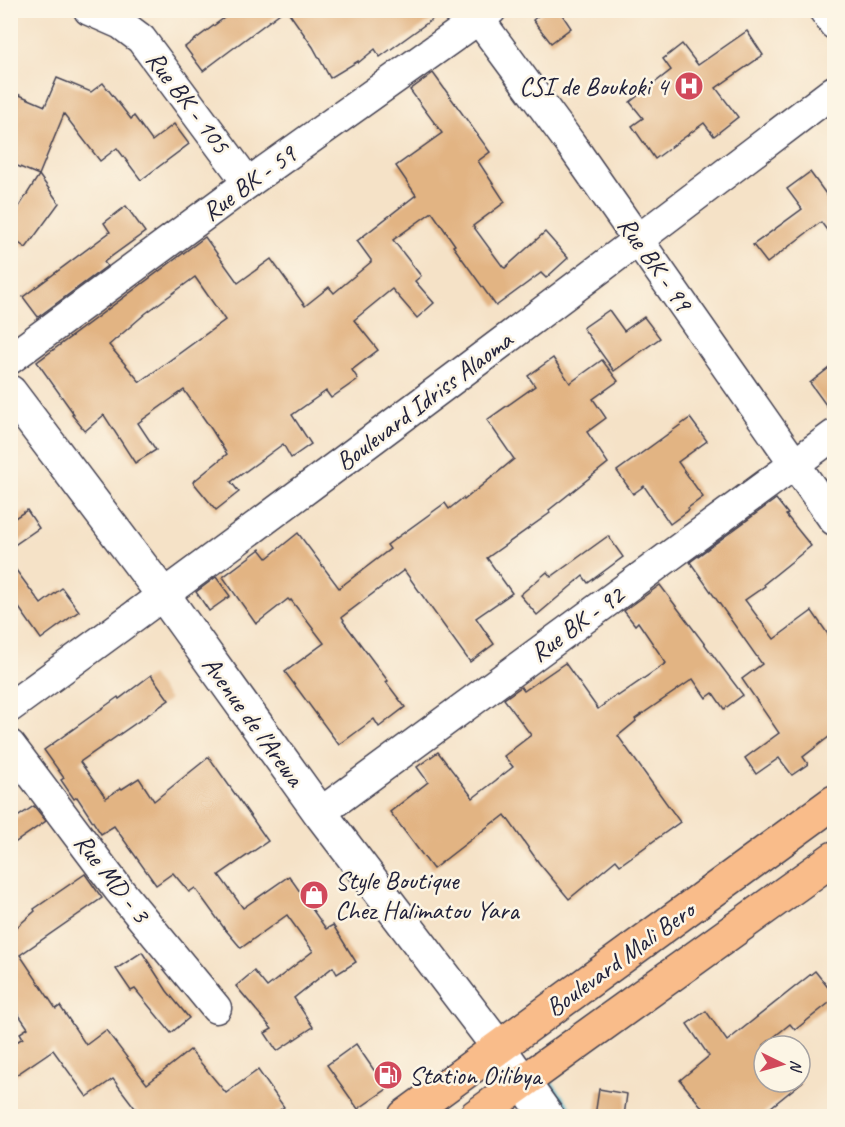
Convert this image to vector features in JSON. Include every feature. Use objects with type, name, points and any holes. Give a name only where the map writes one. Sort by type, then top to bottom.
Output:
[{"type":"main road","name":"Boulevard Mali Bero","points":[[405,1116],[834,802]]},
{"type":"main road","name":"Boulevard Mali Bero","points":[[476,1116],[834,858]]},
{"type":"street","name":"Rue BK - 105","points":[[89,10],[121,24],[141,39],[248,183]]},
{"type":"street","points":[[824,10],[834,24]]},
{"type":"street","name":"Rue BK - 59","points":[[10,359],[480,13]]},
{"type":"street","name":"Rue BK - 99","points":[[480,13],[834,520]]},
{"type":"street","name":"Boulevard Idriss Alaoma","points":[[10,707],[164,596],[834,91]]},
{"type":"street","name":"Avenue de l'Arewa","points":[[10,392],[164,596],[320,813],[499,1048],[547,1116]]},
{"type":"street","name":"Rue BK - 92","points":[[320,813],[834,435]]},
{"type":"street","name":"Rue MD - 3","points":[[10,745],[119,890],[216,1008]]},
{"type":"building","points":[[235,10],[284,10],[203,71],[185,47]]},
{"type":"building","points":[[287,10],[445,10],[380,57],[375,49],[358,63],[358,61],[330,78],[313,47]]},
{"type":"building","points":[[545,10],[559,10],[571,28],[551,43],[533,20]]},
{"type":"building","points":[[747,31],[763,55],[716,88],[738,117],[714,136],[704,123],[655,159],[632,126],[643,118],[630,102],[671,70],[663,59],[682,44],[698,65]]},
{"type":"building","points":[[433,73],[490,152],[478,161],[505,202],[473,226],[503,267],[505,268],[545,232],[568,258],[546,278],[541,273],[496,306],[432,212],[393,240],[421,276],[415,281],[434,303],[417,318],[392,289],[354,320],[378,350],[352,370],[358,379],[331,398],[326,391],[292,415],[311,444],[291,458],[283,444],[231,482],[239,492],[216,510],[193,482],[227,454],[184,390],[138,423],[156,450],[135,463],[104,415],[85,431],[37,362],[205,237],[238,283],[271,259],[305,306],[329,287],[334,293],[371,262],[357,241],[416,195],[396,166],[442,133],[410,90]],"holes":[[[195,277],[225,320],[140,382],[109,345],[146,313]]]},
{"type":"building","points":[[57,78],[91,92],[103,83],[131,119],[134,116],[152,141],[174,124],[189,144],[141,180],[117,148],[100,161],[64,114],[39,175],[10,163],[10,91],[45,106]]},
{"type":"building","points":[[810,172],[834,205],[834,240],[821,222],[767,263],[753,245],[802,209],[787,189]]},
{"type":"building","points":[[39,175],[59,203],[26,248],[10,237],[10,221]]},
{"type":"building","points":[[126,206],[145,232],[104,262],[107,266],[38,317],[23,297],[110,232],[104,223]]},
{"type":"building","points":[[609,310],[624,331],[644,317],[660,338],[614,371],[583,328]]},
{"type":"building","points":[[553,358],[570,383],[602,360],[618,381],[593,399],[606,418],[587,432],[608,463],[549,510],[550,513],[487,558],[512,593],[476,618],[494,644],[470,662],[404,570],[342,617],[405,707],[379,727],[374,719],[339,745],[285,672],[324,643],[288,599],[256,624],[223,577],[260,549],[267,558],[298,533],[339,588],[390,549],[387,545],[445,503],[449,509],[463,498],[464,500],[514,459],[487,420],[535,386],[528,376]]},
{"type":"building","points":[[834,364],[834,416],[810,383]]},
{"type":"building","points":[[690,418],[707,441],[678,462],[703,497],[670,524],[644,486],[633,494],[617,471]]},
{"type":"building","points":[[776,499],[811,546],[764,584],[765,586],[745,600],[774,639],[812,611],[834,643],[834,733],[803,757],[808,764],[792,775],[779,758],[756,774],[745,758],[779,733],[742,679],[762,664],[690,562]]},
{"type":"building","points":[[27,510],[39,528],[10,548],[10,521]]},
{"type":"building","points":[[608,536],[623,557],[588,583],[583,576],[537,615],[520,595],[547,572],[551,577]]},
{"type":"building","points":[[10,562],[41,604],[62,588],[79,611],[41,639],[10,595]]},
{"type":"building","points":[[216,577],[230,596],[209,611],[196,592]]},
{"type":"building","points":[[660,585],[743,695],[724,709],[713,693],[706,698],[693,679],[635,719],[636,721],[618,736],[680,822],[620,865],[616,860],[569,899],[539,863],[505,815],[433,869],[390,812],[428,782],[417,767],[438,752],[473,798],[513,767],[504,756],[531,735],[504,699],[521,687],[524,691],[565,663],[598,709],[666,663],[638,622],[635,625],[624,611]]},
{"type":"building","points":[[151,675],[169,700],[80,762],[106,798],[139,778],[154,801],[209,757],[268,841],[219,875],[243,908],[289,876],[326,929],[333,925],[356,962],[337,974],[333,967],[294,998],[313,1027],[277,1051],[265,1033],[272,1029],[236,986],[254,971],[267,987],[313,951],[287,915],[241,948],[195,888],[189,892],[173,873],[156,885],[114,826],[101,834],[77,797],[74,799],[61,780],[64,778],[44,750]]},
{"type":"building","points":[[34,806],[46,821],[10,846],[10,822]]},
{"type":"building","points":[[85,874],[102,898],[20,955],[56,1009],[60,1006],[86,1045],[106,1030],[147,1084],[190,1050],[226,1093],[258,1070],[284,1107],[271,1116],[141,1116],[113,1079],[87,1097],[53,1050],[10,1079],[10,1046],[23,1038],[20,1033],[28,1028],[10,1002],[10,933],[35,911],[34,909]]},
{"type":"building","points":[[142,952],[167,991],[189,1018],[171,1033],[135,989],[131,991],[116,969]]},
{"type":"building","points":[[815,971],[834,995],[834,999],[795,1030],[790,1024],[778,1034],[752,1034],[752,1094],[787,1094],[760,1116],[709,1116],[680,1080],[709,1056],[687,1024],[706,1011],[727,1041]]},
{"type":"building","points":[[356,1044],[387,1089],[358,1109],[327,1065]]},
{"type":"building","points":[[599,1089],[627,1094],[624,1116],[595,1116]]},
{"type":"waterway","points":[[550,1085],[573,1116]]},
{"type":"place","name":"CSI de Boukoki 4","points":[[689,86]]},
{"type":"place","name":"Style Boutique Chez Halimatou Yara","points":[[314,895]]},
{"type":"place","name":"Station Oilibya","points":[[388,1075]]}]
